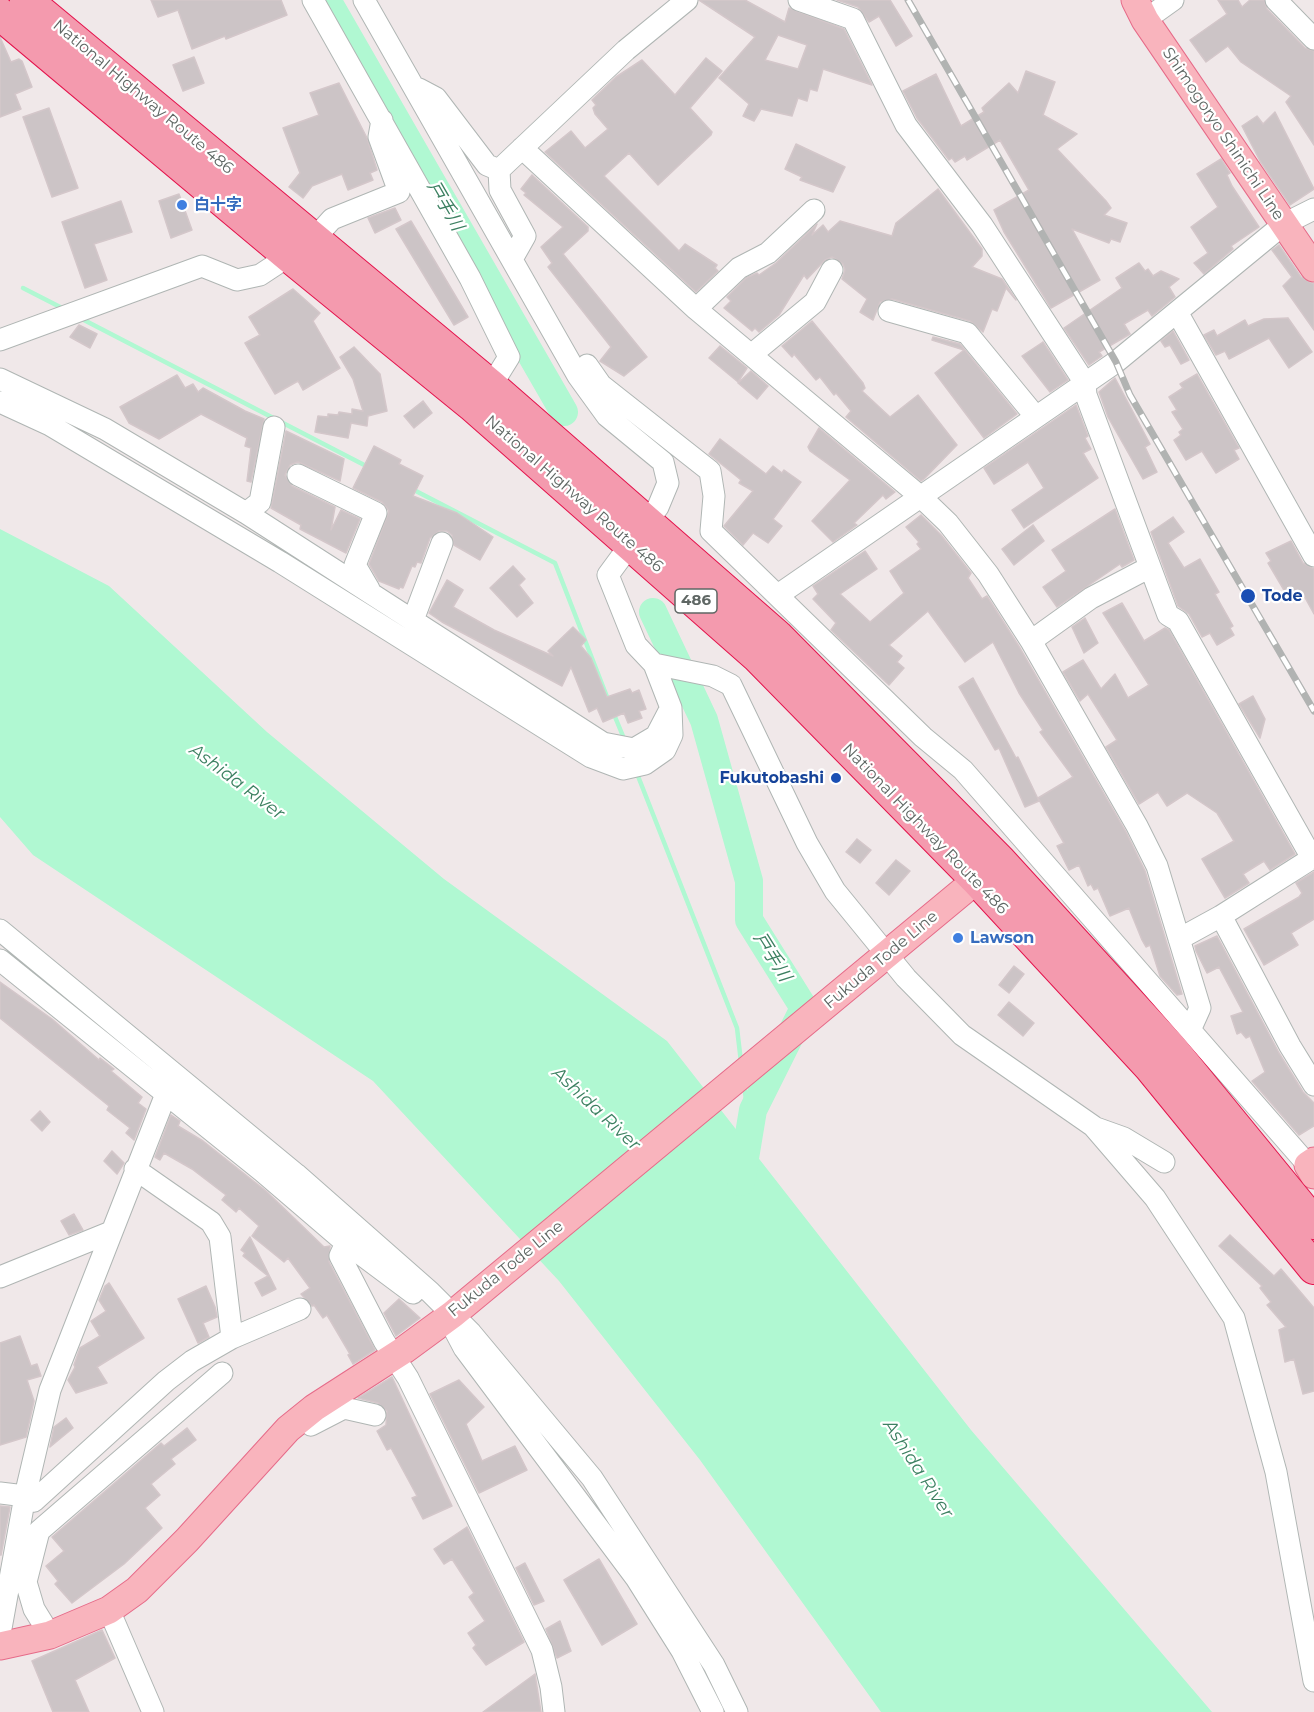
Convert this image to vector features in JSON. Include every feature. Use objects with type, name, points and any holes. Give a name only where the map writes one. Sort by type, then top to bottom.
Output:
[{"type":"highway","name":"National Highway Route 486","points":[[26,0],[472,405],[777,636],[1000,861],[1170,1047],[1314,1223]]},
{"type":"highway","name":"National Highway Route 486","points":[[0,14],[301,248],[491,386],[639,532],[976,879],[1150,1067],[1314,1268]]},
{"type":"main road","name":"Shimogoryo Shinichi Line","points":[[1140,10],[1314,268]]},
{"type":"main road","name":"Fukuda Tode Line","points":[[0,1646],[50,1635],[109,1610],[137,1590],[187,1540],[288,1429],[394,1357],[456,1311],[866,975],[976,879],[1000,861]]},
{"type":"street","points":[[313,0],[470,278],[509,357],[491,386]]},
{"type":"street","points":[[364,0],[413,86],[569,340],[601,385],[710,471],[714,496],[711,531],[923,737],[963,770],[1312,1167]]},
{"type":"street","points":[[516,253],[525,236],[500,190],[499,170],[626,50],[687,0]]},
{"type":"street","points":[[799,0],[853,19],[906,125],[982,225],[1085,383],[1086,394],[1168,615],[1178,621],[1313,858],[1221,916],[1179,939]]},
{"type":"street","points":[[1140,10],[1173,0]]},
{"type":"street","points":[[1276,0],[1314,39]]},
{"type":"street","points":[[413,86],[436,98],[487,165],[499,170]]},
{"type":"street","points":[[0,340],[202,266],[237,280],[260,275],[301,248],[332,219],[399,192],[379,137],[382,120]]},
{"type":"street","points":[[522,148],[696,309],[921,497],[948,523],[988,574],[1031,641],[1137,826],[1157,866],[1200,1008],[1191,1028]]},
{"type":"street","points":[[778,595],[1085,383],[1177,312],[1284,224],[1314,209]]},
{"type":"street","points":[[696,309],[739,268],[768,253],[814,210]]},
{"type":"street","points":[[0,402],[50,425],[280,562],[591,757],[623,769],[645,764],[665,750],[672,735],[671,708],[654,664],[636,645],[608,575],[658,507],[668,483],[663,462],[607,416],[578,376],[516,253]]},
{"type":"street","points":[[751,355],[815,302],[832,270]]},
{"type":"street","points":[[889,311],[967,333],[1036,417]]},
{"type":"street","points":[[1177,312],[1314,556]]},
{"type":"street","points":[[0,379],[105,429],[246,513],[603,742],[634,749],[656,736],[671,708]]},
{"type":"street","points":[[246,513],[260,502],[274,427]]},
{"type":"street","points":[[298,475],[376,513],[355,565],[373,595]]},
{"type":"street","points":[[412,621],[442,543]]},
{"type":"street","points":[[1031,641],[1091,598],[1150,567]]},
{"type":"street","points":[[654,664],[713,676],[731,685],[807,843],[835,891],[887,956],[962,1035],[1093,1126],[1124,1138],[1164,1162]]},
{"type":"street","points":[[1221,916],[1290,1046],[1314,1085]]},
{"type":"street","points":[[0,930],[296,1174],[456,1311],[471,1333],[592,1478],[714,1665],[737,1712]]},
{"type":"street","points":[[0,960],[262,1170],[346,1243],[409,1290],[456,1311]]},
{"type":"street","points":[[0,1634],[25,1496],[50,1390],[166,1094]]},
{"type":"street","points":[[1093,1126],[1155,1198],[1234,1318],[1276,1472],[1314,1681]]},
{"type":"street","points":[[135,1169],[211,1222],[220,1237],[232,1338]]},
{"type":"street","points":[[0,1277],[111,1232]]},
{"type":"street","points":[[346,1243],[340,1256],[394,1357],[408,1378],[542,1650],[551,1687],[554,1712]]},
{"type":"street","points":[[0,1493],[25,1496],[34,1501],[166,1381],[192,1361],[232,1338],[300,1309]]},
{"type":"street","points":[[456,1311],[454,1329],[464,1348],[636,1578],[682,1651],[713,1712]]},
{"type":"street","points":[[50,1635],[34,1609],[26,1582],[39,1531],[222,1373]]},
{"type":"street","points":[[303,1418],[311,1425],[344,1408],[375,1415]]},
{"type":"street","points":[[109,1610],[153,1712]]},
{"type":"water","name":"Ashida River","points":[[0,529],[109,586],[267,732],[444,879],[667,1041],[971,1430],[1212,1712],[881,1712],[700,1460],[559,1281],[373,1081],[33,855],[0,817]]},
{"type":"building","points":[[151,0],[281,0],[287,15],[226,39],[225,36],[192,49],[178,10],[158,17]]},
{"type":"building","points":[[699,0],[745,0],[785,22],[789,8],[844,29],[872,85],[823,69],[817,91],[810,89],[807,101],[798,98],[792,116],[761,109],[754,121],[743,116],[749,104],[719,78],[755,37]],"holes":[[[778,35],[807,45],[798,69],[765,60]]]},
{"type":"building","points":[[837,0],[890,0],[912,36],[896,46],[879,16],[869,22],[858,7]]},
{"type":"building","points":[[1218,0],[1238,0],[1242,7],[1250,0],[1264,0],[1267,9],[1305,48],[1314,51],[1314,145],[1286,102],[1291,96],[1241,62],[1228,46],[1206,62],[1190,40],[1227,14]]},
{"type":"building","points":[[0,37],[11,62],[19,59],[22,61],[32,87],[15,94],[21,109],[0,117]]},
{"type":"building","points":[[194,57],[204,83],[183,91],[173,65]]},
{"type":"building","points":[[706,58],[722,71],[690,108],[712,132],[711,135],[658,185],[629,153],[604,176],[679,251],[685,244],[717,265],[715,268],[718,271],[696,292],[545,152],[571,131],[585,148],[608,129],[595,114],[593,108],[596,105],[592,100],[616,77],[642,60],[675,95]]},
{"type":"building","points":[[1026,71],[1055,82],[1043,115],[1077,134],[1057,149],[1111,208],[1104,215],[1127,223],[1120,242],[1111,239],[1109,243],[1072,229],[1100,280],[1051,308],[1004,232],[994,210],[1029,190],[1000,140],[967,160],[965,156],[955,162],[952,158],[949,160],[917,118],[903,91],[936,74],[961,126],[984,112],[982,108],[1009,83],[1018,93]]},
{"type":"building","points":[[339,83],[367,138],[377,170],[370,173],[373,180],[348,190],[342,174],[312,186],[303,198],[289,187],[300,173],[283,128],[319,115],[310,93]]},
{"type":"building","points":[[49,108],[78,188],[52,197],[23,117]]},
{"type":"building","points":[[1275,112],[1314,189],[1290,205],[1260,161],[1242,126],[1257,116],[1263,124]]},
{"type":"building","points":[[796,144],[845,167],[833,192],[800,180],[802,177],[785,169]]},
{"type":"building","points":[[1221,159],[1230,173],[1227,175],[1232,186],[1259,227],[1231,246],[1233,249],[1204,274],[1194,263],[1208,253],[1191,227],[1218,207],[1197,174]]},
{"type":"building","points":[[532,175],[588,227],[588,231],[563,254],[647,357],[624,376],[600,361],[611,347],[548,267],[552,263],[541,247],[563,227],[524,195],[526,193],[521,189]]},
{"type":"building","points":[[938,189],[982,249],[982,256],[972,267],[1002,279],[1016,300],[1006,288],[997,311],[992,309],[983,332],[970,321],[892,299],[880,302],[873,320],[860,312],[867,299],[842,279],[845,270],[843,264],[832,257],[825,260],[807,279],[804,275],[779,315],[759,332],[755,328],[752,331],[724,308],[731,301],[727,297],[746,278],[757,273],[759,275],[776,263],[817,224],[812,235],[823,225],[828,232],[840,221],[892,236],[896,223]]},
{"type":"building","points":[[179,194],[192,230],[171,238],[159,201]]},
{"type":"building","points":[[121,201],[132,232],[94,244],[107,280],[85,288],[62,222]]},
{"type":"building","points":[[395,208],[401,220],[375,233],[368,218]]},
{"type":"building","points":[[411,221],[468,317],[454,325],[396,229]]},
{"type":"building","points":[[1279,245],[1301,277],[1314,284],[1314,330],[1283,286],[1292,277],[1272,250]]},
{"type":"building","points":[[1139,263],[1153,276],[1161,271],[1179,279],[1169,287],[1175,297],[1152,316],[1148,310],[1124,324],[1130,334],[1099,352],[1102,356],[1089,365],[1064,328],[1122,288],[1116,278]]},
{"type":"building","points":[[293,289],[320,313],[313,321],[340,368],[303,390],[298,381],[275,394],[245,343],[260,335],[249,317]]},
{"type":"building","points":[[1288,318],[1312,352],[1289,368],[1269,338],[1229,359],[1225,351],[1216,355],[1204,335],[1214,330],[1217,336],[1245,320],[1248,326],[1264,319]]},
{"type":"building","points":[[812,321],[863,383],[865,388],[862,391],[890,417],[918,395],[957,445],[924,479],[921,481],[846,417],[851,411],[836,393],[834,395],[820,377],[816,380],[794,354],[792,357],[782,346]]},
{"type":"building","points":[[79,325],[97,334],[90,348],[70,337]]},
{"type":"building","points":[[1173,331],[1189,360],[1181,364],[1170,345],[1165,347],[1161,341]]},
{"type":"building","points":[[933,337],[960,344],[1017,414],[984,438],[935,373],[964,350],[932,340]]},
{"type":"building","points":[[1043,342],[1068,380],[1050,392],[1022,356]]},
{"type":"building","points":[[720,346],[747,368],[738,382],[709,358]]},
{"type":"building","points":[[354,347],[380,374],[387,411],[368,416],[367,426],[351,423],[348,438],[315,432],[318,416],[328,417],[328,414],[338,415],[339,412],[352,414],[352,409],[363,411],[353,379],[340,357]]},
{"type":"building","points":[[751,371],[768,386],[757,399],[738,383]]},
{"type":"building","points":[[1197,374],[1239,448],[1234,450],[1239,459],[1216,473],[1202,451],[1186,460],[1174,440],[1181,435],[1179,432],[1183,429],[1172,412],[1177,410],[1169,397],[1183,388],[1180,384]]},
{"type":"building","points":[[177,375],[185,388],[193,384],[198,392],[203,388],[264,419],[251,482],[247,481],[251,448],[245,446],[247,438],[201,414],[159,439],[129,423],[120,407]]},
{"type":"building","points":[[1115,378],[1150,444],[1145,447],[1157,472],[1143,479],[1108,417],[1099,392]]},
{"type":"building","points":[[423,401],[432,413],[414,428],[404,416]]},
{"type":"building","points":[[1076,405],[1088,436],[1085,438],[1091,449],[1083,453],[1098,478],[1024,528],[1012,510],[1044,488],[1028,462],[994,484],[984,468]]},
{"type":"building","points":[[819,428],[895,492],[886,499],[883,495],[854,523],[857,525],[833,542],[812,521],[850,480],[810,451],[808,447]]},
{"type":"building","points":[[286,431],[344,459],[340,481],[298,462],[290,465],[285,475],[292,486],[335,507],[331,530],[341,510],[360,519],[346,553],[300,529],[301,525],[271,508]]},
{"type":"building","points":[[720,439],[766,474],[773,466],[782,473],[784,470],[801,482],[773,519],[782,526],[768,543],[753,533],[743,545],[724,526],[753,491],[739,483],[741,480],[709,454]]},
{"type":"building","points":[[374,446],[401,460],[399,464],[423,476],[413,496],[457,513],[493,537],[480,560],[454,545],[452,535],[447,531],[439,531],[430,538],[421,563],[417,562],[415,567],[412,566],[403,588],[399,589],[379,581],[369,564],[389,511],[382,502],[353,488]]},
{"type":"building","points":[[1115,509],[1134,560],[1122,567],[1120,564],[1057,607],[1043,587],[1066,571],[1052,550]]},
{"type":"building","points":[[921,515],[941,535],[971,573],[968,578],[982,599],[987,596],[1020,648],[1126,832],[1145,871],[1182,994],[1177,995],[1160,976],[1150,945],[1146,947],[1142,940],[1129,908],[1110,916],[1098,888],[1094,890],[1091,884],[1088,886],[1079,865],[1069,870],[1057,846],[1064,843],[1038,798],[1073,777],[1040,732],[1043,730],[1019,693],[993,642],[965,662],[928,611],[889,645],[902,656],[897,662],[904,668],[889,685],[831,630],[836,623],[813,599],[818,594],[813,586],[865,551],[877,569],[840,594],[870,622],[904,593],[890,571],[921,549],[917,544],[919,542],[906,527]]},
{"type":"building","points":[[1173,517],[1184,532],[1168,543],[1184,568],[1200,559],[1219,592],[1215,594],[1233,626],[1230,628],[1234,635],[1217,645],[1210,633],[1202,637],[1189,614],[1178,606],[1151,532]]},
{"type":"building","points":[[1033,525],[1044,541],[1014,565],[1002,549]]},
{"type":"building","points":[[1291,541],[1303,563],[1314,569],[1314,614],[1303,594],[1291,602],[1268,563],[1271,561],[1266,553]]},
{"type":"building","points":[[513,566],[525,579],[519,585],[533,603],[517,617],[490,588]]},
{"type":"building","points":[[447,580],[463,590],[453,607],[494,630],[553,656],[548,651],[573,627],[586,640],[581,646],[591,658],[607,697],[630,689],[632,693],[639,690],[646,709],[639,711],[642,718],[628,723],[624,713],[603,722],[597,708],[589,712],[571,667],[562,686],[429,613]]},
{"type":"building","points":[[1122,603],[1144,641],[1165,628],[1169,630],[1295,854],[1270,870],[1264,861],[1243,874],[1249,883],[1225,898],[1202,859],[1234,841],[1217,813],[1187,793],[1167,806],[1158,792],[1139,804],[1106,747],[1117,740],[1088,694],[1080,701],[1063,672],[1083,660],[1101,689],[1115,674],[1128,698],[1149,685],[1103,613]]},
{"type":"building","points":[[1085,618],[1098,643],[1084,653],[1072,627]]},
{"type":"building","points":[[973,678],[1016,758],[1018,757],[1039,801],[1025,807],[999,748],[995,750],[959,687]]},
{"type":"building","points":[[1253,696],[1265,719],[1260,738],[1239,704]]},
{"type":"building","points":[[857,839],[871,850],[860,863],[846,852]]},
{"type":"building","points":[[896,860],[910,871],[889,895],[876,883]]},
{"type":"building","points":[[1314,872],[1314,919],[1291,933],[1298,945],[1264,965],[1244,929],[1299,897],[1302,893],[1296,883]]},
{"type":"building","points":[[1217,936],[1279,1053],[1303,1092],[1314,1103],[1314,1126],[1299,1135],[1252,1081],[1265,1072],[1250,1036],[1246,1038],[1241,1032],[1237,1034],[1231,1016],[1243,1012],[1219,967],[1207,973],[1196,951],[1195,946]]},
{"type":"building","points":[[1014,966],[1024,974],[1009,993],[999,985]]},
{"type":"building","points":[[0,982],[52,1019],[99,1060],[100,1058],[114,1069],[111,1071],[142,1097],[138,1103],[146,1109],[134,1140],[126,1133],[130,1128],[107,1110],[109,1106],[0,1018]]},
{"type":"building","points":[[1009,1002],[1034,1023],[1023,1036],[998,1015]]},
{"type":"building","points":[[40,1111],[50,1122],[42,1131],[31,1120]]},
{"type":"building","points":[[171,1115],[180,1121],[178,1126],[203,1141],[266,1191],[324,1247],[330,1246],[329,1262],[375,1350],[353,1364],[348,1355],[350,1354],[327,1315],[323,1318],[314,1305],[312,1306],[301,1294],[310,1288],[288,1258],[284,1262],[252,1236],[259,1226],[239,1208],[236,1212],[222,1200],[226,1195],[192,1169],[164,1153],[160,1160],[155,1157]]},
{"type":"building","points":[[112,1151],[124,1163],[117,1174],[104,1161]]},
{"type":"building","points":[[74,1214],[83,1230],[69,1235],[61,1221]]},
{"type":"building","points":[[1230,1235],[1274,1276],[1281,1269],[1314,1308],[1314,1391],[1303,1394],[1294,1359],[1285,1362],[1279,1330],[1286,1327],[1267,1305],[1271,1302],[1260,1288],[1262,1286],[1219,1246]]},
{"type":"building","points":[[250,1237],[276,1289],[262,1296],[255,1283],[268,1276],[243,1256],[245,1253],[241,1250]]},
{"type":"building","points":[[109,1283],[144,1338],[97,1367],[107,1383],[76,1393],[68,1380],[75,1367],[80,1348],[100,1336],[91,1321],[106,1311],[99,1300],[105,1286]]},
{"type":"building","points":[[206,1286],[217,1317],[203,1323],[209,1337],[198,1343],[178,1299]]},
{"type":"building","points":[[399,1299],[420,1318],[396,1336],[384,1313]]},
{"type":"building","points":[[20,1336],[31,1366],[37,1364],[41,1376],[27,1380],[34,1401],[26,1437],[0,1445],[0,1343]]},
{"type":"building","points":[[392,1377],[452,1506],[423,1519],[412,1498],[417,1496],[391,1448],[387,1450],[377,1431],[386,1425],[387,1411],[378,1403],[358,1398]]},
{"type":"building","points":[[459,1380],[484,1407],[466,1424],[482,1461],[515,1446],[527,1470],[479,1493],[430,1394]]},
{"type":"building","points":[[66,1418],[73,1428],[50,1447],[54,1427]]},
{"type":"building","points":[[187,1428],[196,1440],[171,1459],[175,1464],[151,1484],[160,1495],[145,1508],[162,1528],[124,1564],[72,1603],[55,1584],[58,1581],[46,1566],[64,1551],[52,1537],[161,1443],[164,1446]]},
{"type":"building","points":[[0,1506],[10,1507],[1,1555],[0,1555]]},
{"type":"building","points":[[467,1527],[524,1642],[486,1665],[473,1648],[476,1645],[468,1633],[485,1621],[469,1597],[474,1593],[452,1559],[444,1564],[434,1549]]},
{"type":"building","points":[[599,1559],[637,1624],[602,1645],[564,1580]]},
{"type":"building","points":[[525,1563],[544,1601],[534,1605],[516,1568]]},
{"type":"building","points":[[560,1621],[571,1651],[557,1658],[546,1629]]},
{"type":"building","points":[[102,1630],[115,1658],[75,1680],[89,1712],[53,1712],[32,1661]]},
{"type":"building","points":[[535,1674],[541,1712],[483,1712]]},
{"type":"waterway","name":"戸手川","points":[[327,0],[564,412]]},
{"type":"waterway","points":[[23,288],[64,309]]},
{"type":"waterway","points":[[82,319],[370,468]]},
{"type":"waterway","points":[[412,489],[555,563],[609,702]]},
{"type":"waterway","name":"戸手川","points":[[653,612],[704,720],[749,881],[749,920],[804,1008],[753,1110],[741,1182]]},
{"type":"waterway","points":[[613,712],[625,741]]},
{"type":"waterway","points":[[636,771],[737,1028],[741,1062]]},
{"type":"waterway","points":[[743,1145],[747,1107],[744,1085]]},
{"type":"railway","points":[[908,0],[1116,362],[1130,395],[1314,711]]},
{"type":"place","name":"白十字","points":[[182,205]]},
{"type":"place","name":"Tode","points":[[1248,596]]},
{"type":"place","name":"Fukutobashi","points":[[836,778]]},
{"type":"place","name":"Lawson","points":[[958,938]]}]
